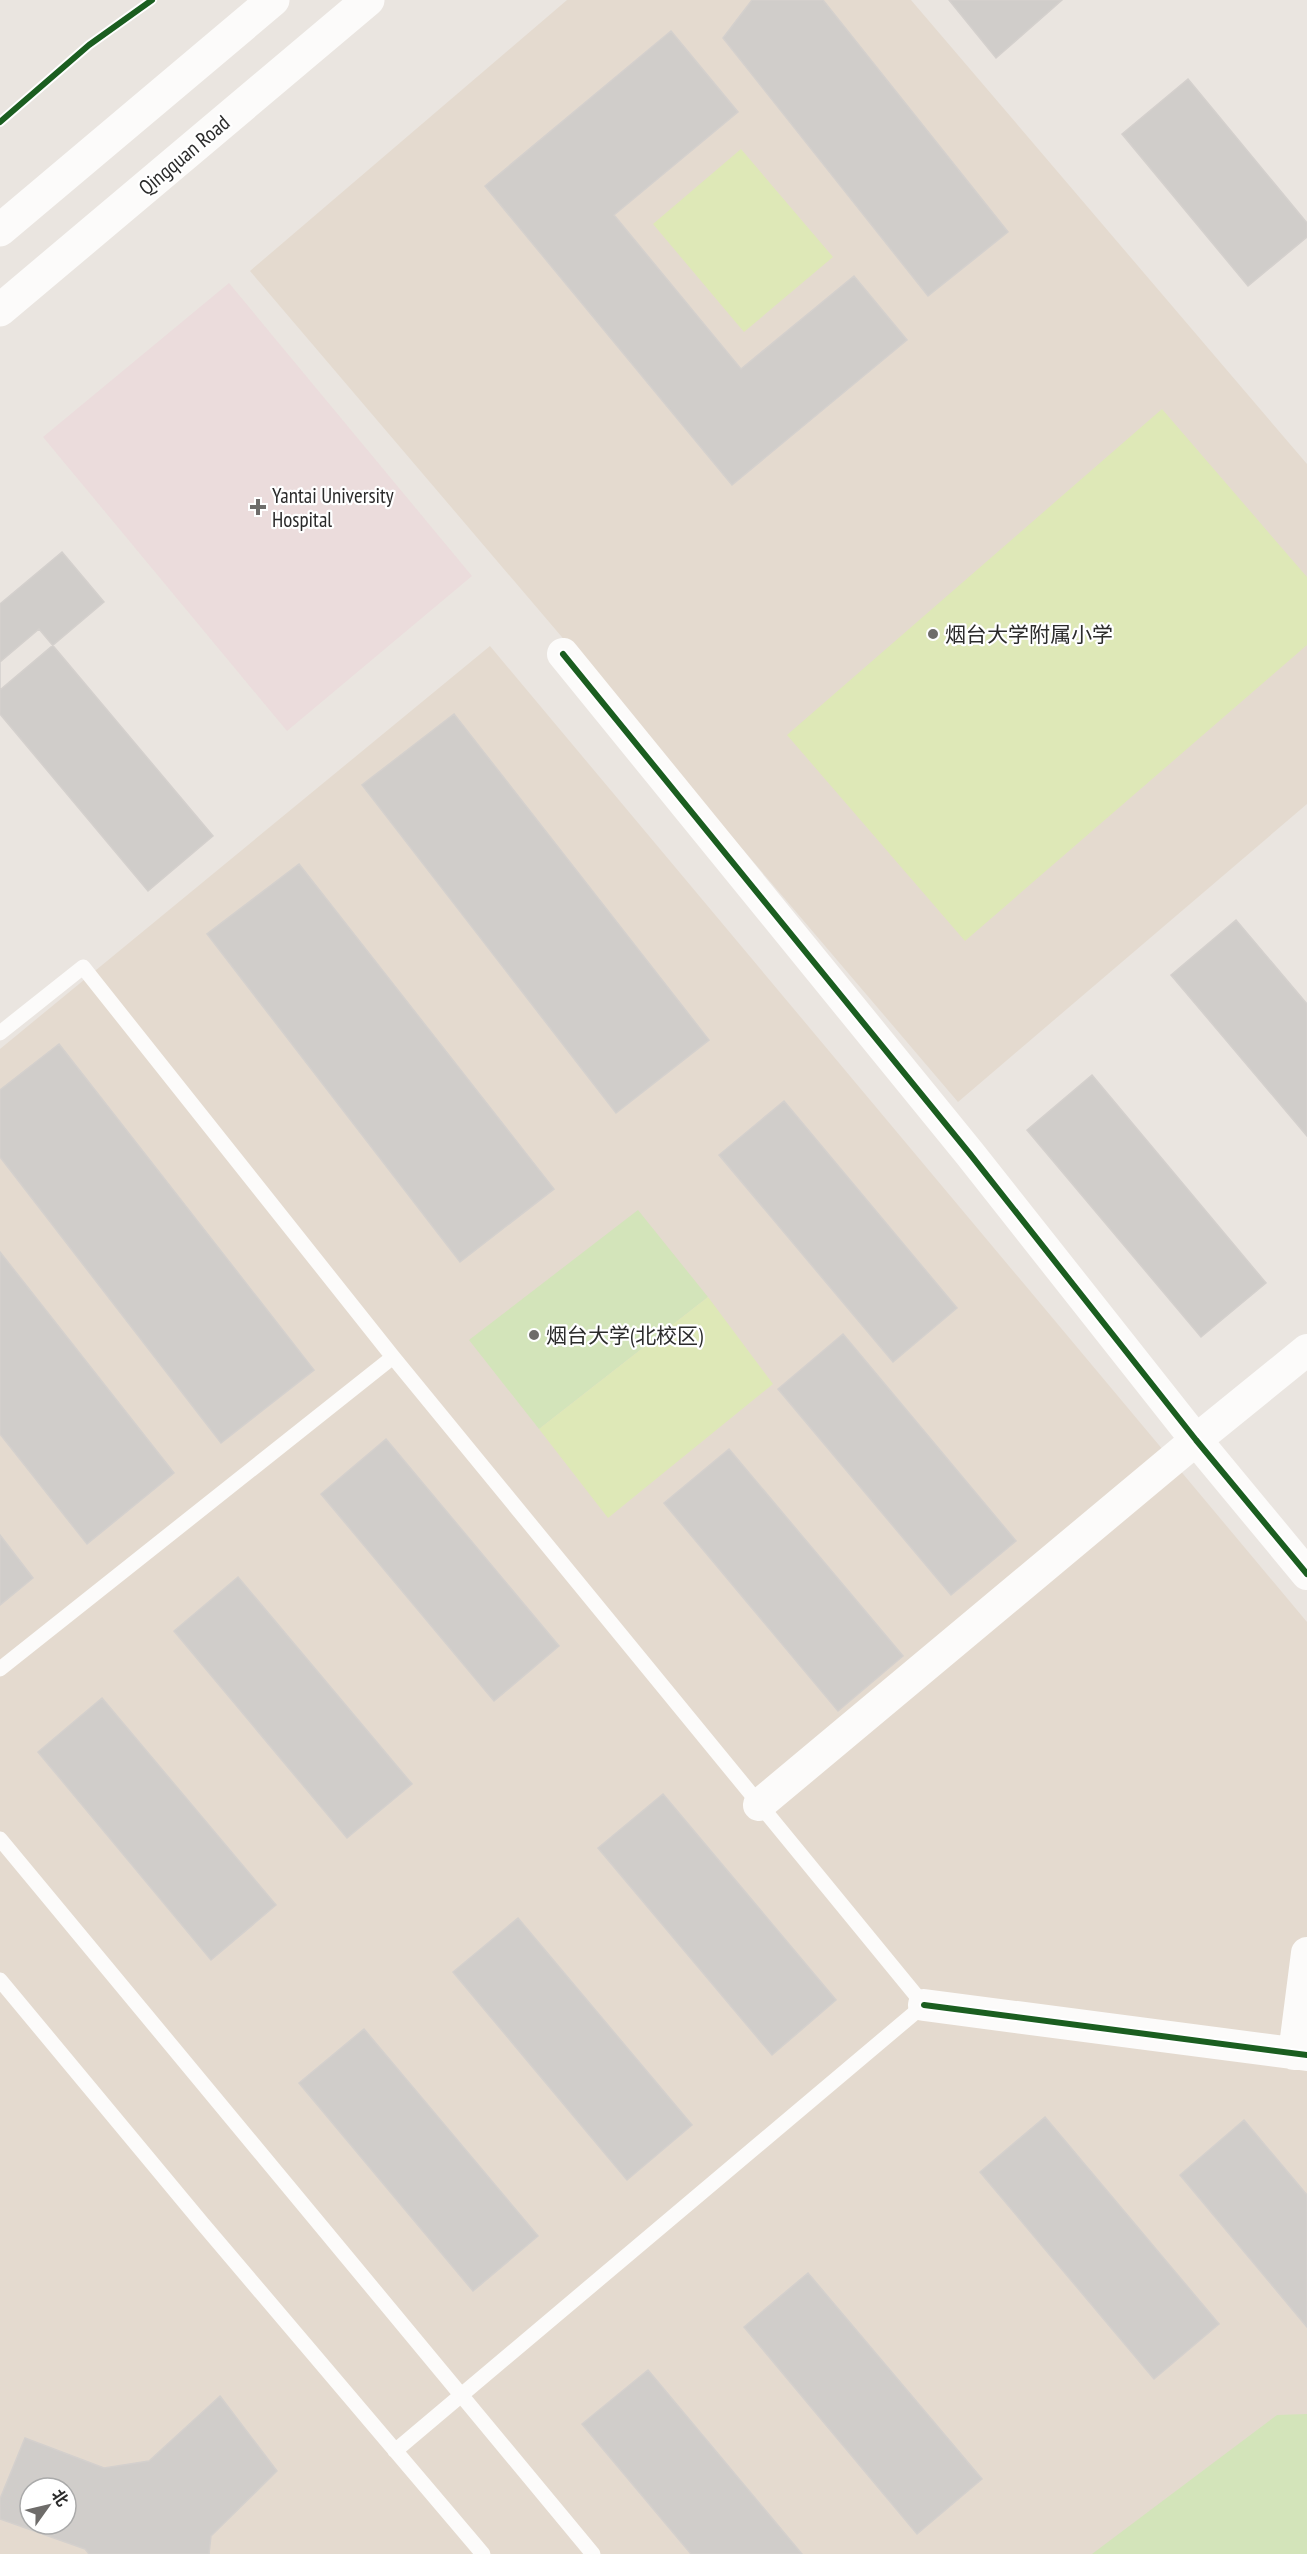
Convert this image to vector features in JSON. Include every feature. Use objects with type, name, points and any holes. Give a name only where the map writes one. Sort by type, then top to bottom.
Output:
[{"type":"main road","points":[[0,230],[273,0]]},
{"type":"main road","name":"Qingquan Road","points":[[0,310],[368,0]]},
{"type":"street","points":[[563,654],[970,1154],[1196,1440],[1307,1574]]},
{"type":"street","points":[[759,1805],[1307,1350]]},
{"type":"street","points":[[924,2005],[1300,2055],[1307,1953]]},
{"type":"lane","points":[[0,1034],[83,968],[393,1357],[924,2005],[395,2451]]},
{"type":"lane","points":[[0,1670],[393,1357]]},
{"type":"lane","points":[[0,1839],[593,2554]]},
{"type":"lane","points":[[0,1980],[483,2554]]},
{"type":"shaded area","name":"烟台大学附属小学","points":[[567,0],[911,0],[1307,464],[1307,804],[958,1102],[250,271]]},
{"type":"shaded area","name":"Yantai University Hospital","points":[[229,283],[472,576],[287,731],[43,437]]},
{"type":"shaded area","name":"烟台大学(北校区)","points":[[490,646],[1307,1622],[1307,2554],[0,2554],[0,1049]]},
{"type":"green space","points":[[741,149],[833,257],[744,332],[653,224]]},
{"type":"green space","points":[[1162,409],[1307,577],[1307,645],[965,941],[787,735]]},
{"type":"green space","points":[[638,1210],[708,1297],[539,1429],[469,1340]]},
{"type":"green space","points":[[708,1297],[773,1384],[608,1518],[539,1429]]},
{"type":"green space","points":[[1307,2414],[1307,2554],[1092,2554],[1277,2415]]},
{"type":"building","points":[[752,0],[823,0],[1008,232],[928,296],[723,38]]},
{"type":"building","points":[[949,0],[1062,0],[996,58]]},
{"type":"building","points":[[671,31],[738,112],[614,215],[741,369],[854,276],[907,340],[732,485],[485,186]]},
{"type":"building","points":[[1188,79],[1307,223],[1307,237],[1248,286],[1122,134]]},
{"type":"building","points":[[62,552],[104,602],[0,690],[0,604]]},
{"type":"building","points":[[39,629],[213,836],[148,891],[0,714],[0,662]]},
{"type":"building","points":[[454,714],[709,1040],[616,1113],[362,785]]},
{"type":"building","points":[[299,864],[554,1189],[460,1262],[207,934]]},
{"type":"building","points":[[1236,920],[1307,1004],[1307,1136],[1171,975]]},
{"type":"building","points":[[59,1044],[314,1370],[221,1443],[0,1157],[0,1090]]},
{"type":"building","points":[[1092,1075],[1266,1283],[1201,1337],[1027,1130]]},
{"type":"building","points":[[784,1101],[957,1308],[893,1362],[719,1155]]},
{"type":"building","points":[[0,1252],[174,1473],[87,1544],[0,1434]]},
{"type":"building","points":[[843,1334],[1016,1541],[951,1595],[778,1389]]},
{"type":"building","points":[[386,1439],[559,1646],[494,1701],[321,1494]]},
{"type":"building","points":[[729,1449],[903,1656],[838,1711],[664,1503]]},
{"type":"building","points":[[0,1535],[33,1578],[0,1605]]},
{"type":"building","points":[[238,1577],[412,1784],[347,1838],[174,1631]]},
{"type":"building","points":[[102,1698],[276,1905],[211,1960],[38,1752]]},
{"type":"building","points":[[663,1794],[836,2000],[772,2055],[598,1848]]},
{"type":"building","points":[[518,1918],[692,2125],[627,2180],[453,1972]]},
{"type":"building","points":[[364,2029],[538,2236],[473,2291],[299,2083]]},
{"type":"building","points":[[1045,2117],[1219,2324],[1154,2379],[980,2172]]},
{"type":"building","points":[[1244,2120],[1307,2195],[1307,2327],[1180,2175]]},
{"type":"building","points":[[808,2273],[982,2479],[917,2534],[744,2327]]},
{"type":"building","points":[[648,2370],[802,2554],[691,2554],[582,2424]]},
{"type":"building","points":[[220,2396],[277,2471],[211,2536],[209,2554],[89,2554],[85,2549],[48,2536],[78,2536],[78,2476],[18,2476],[18,2525],[0,2519],[0,2499],[25,2438],[104,2468],[149,2461]]},
{"type":"cycle path","points":[[0,122],[89,45],[152,0]]},
{"type":"cycle path","points":[[563,654],[970,1154],[1196,1440],[1307,1574]]},
{"type":"cycle path","points":[[924,2005],[1307,2055]]},
{"type":"place","name":"Yantai University Hospital","points":[[258,507]]},
{"type":"place","name":"烟台大学附属小学","points":[[933,634]]},
{"type":"place","name":"烟台大学(北校区)","points":[[534,1335]]}]
